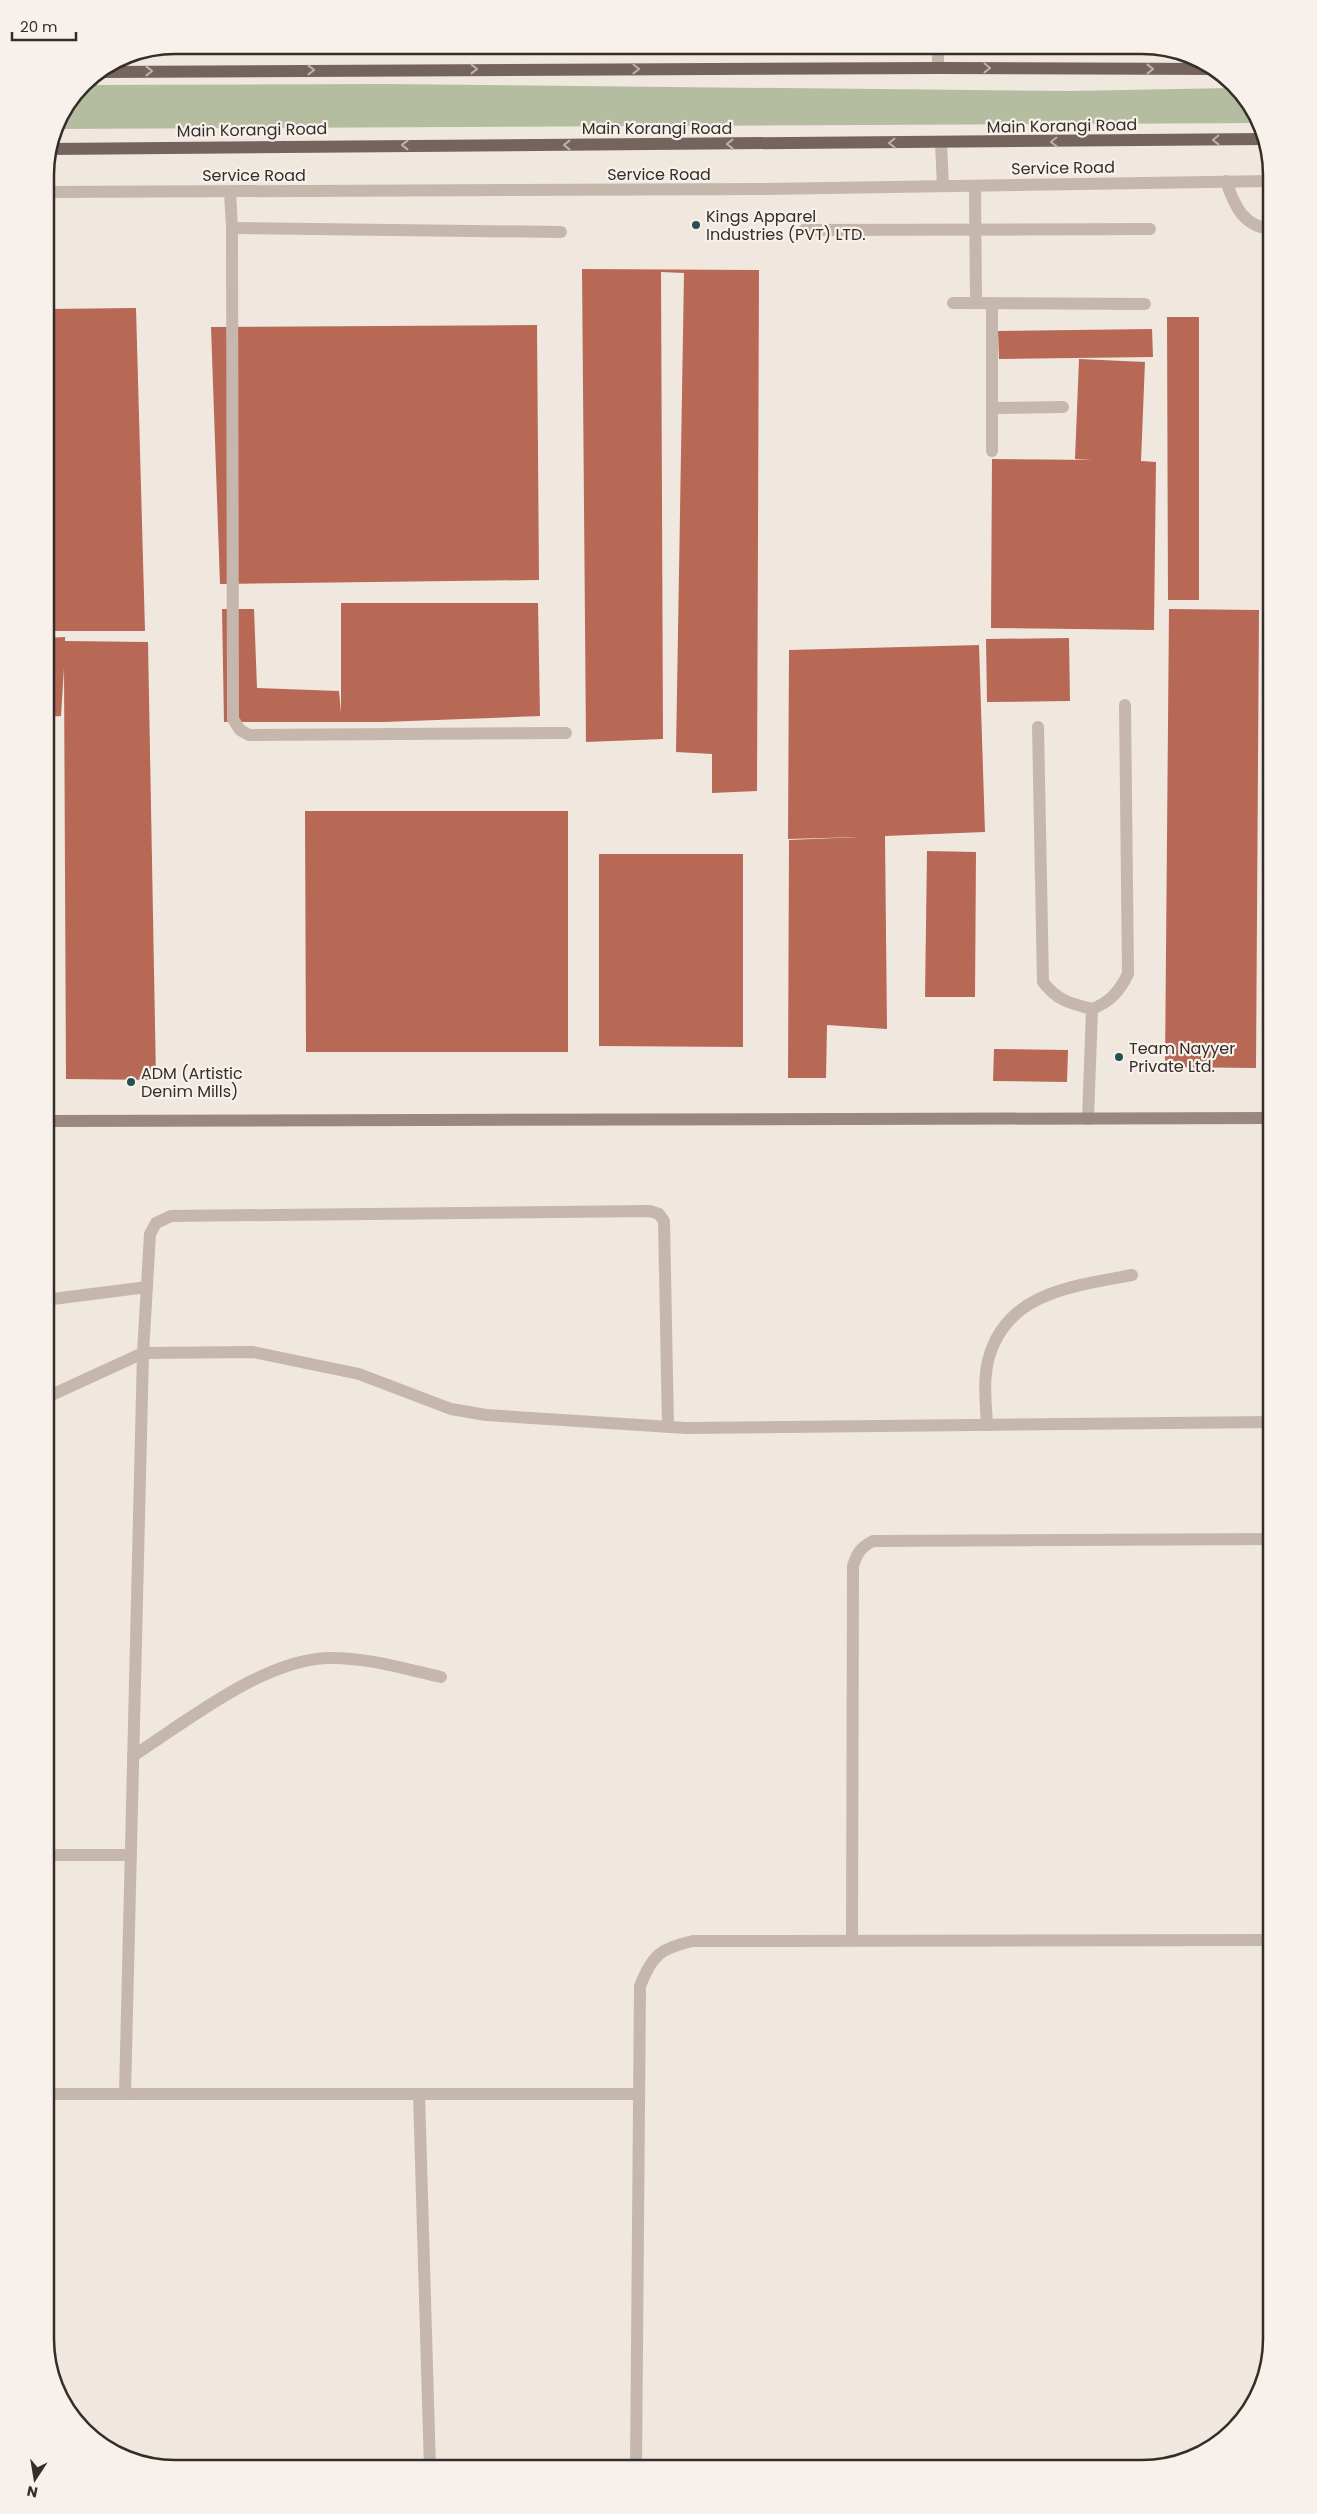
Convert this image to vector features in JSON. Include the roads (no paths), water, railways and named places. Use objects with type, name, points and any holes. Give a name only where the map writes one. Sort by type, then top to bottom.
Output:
[{"type":"main road","points":[[111,72],[938,68],[1201,69]]},
{"type":"main road","name":"Main Korangi Road","points":[[57,149],[1258,140]]},
{"type":"street","points":[[938,54],[938,68]]},
{"type":"street","points":[[941,143],[943,186]]},
{"type":"street","name":"Service Road","points":[[54,192],[764,189],[1263,180]]},
{"type":"street","points":[[1226,181],[1240,214],[1252,224],[1263,227]]},
{"type":"street","points":[[975,186],[976,303]]},
{"type":"street","points":[[230,192],[232,228],[232,700],[233,719],[236,724],[249,735],[566,733]]},
{"type":"street","points":[[232,228],[561,232]]},
{"type":"street","points":[[804,230],[1150,229]]},
{"type":"street","points":[[953,303],[1145,304]]},
{"type":"street","points":[[992,303],[992,451]]},
{"type":"street","points":[[992,408],[1063,407]]},
{"type":"street","points":[[1038,727],[1043,982],[1054,996],[1070,1004],[1092,1009],[1107,1003],[1120,990],[1128,974],[1125,705]]},
{"type":"street","points":[[1088,1119],[1092,1009]]},
{"type":"street","points":[[54,1121],[1263,1118]]},
{"type":"street","points":[[125,2094],[143,1353],[150,1234],[156,1222],[171,1216],[650,1211],[659,1214],[664,1221],[668,1427]]},
{"type":"street","points":[[987,1425],[985,1388],[988,1360],[1004,1327],[1009,1321],[1026,1304],[1065,1288],[1132,1275]]},
{"type":"street","points":[[54,1299],[147,1287]]},
{"type":"street","points":[[54,1394],[143,1353],[253,1352],[358,1374],[451,1409],[486,1415],[668,1427],[1263,1422]]},
{"type":"street","points":[[852,1940],[853,1566],[857,1553],[864,1546],[873,1540],[1263,1539]]},
{"type":"street","points":[[133,1756],[256,1678],[286,1666],[327,1658],[363,1660],[440,1677]]},
{"type":"street","points":[[54,1855],[131,1855]]},
{"type":"street","points":[[636,2460],[640,1986],[648,1964],[669,1947],[693,1941],[1263,1940]]},
{"type":"street","points":[[54,2094],[639,2094]]},
{"type":"street","points":[[419,2094],[430,2460]]},
{"type":"place","name":"Kings Apparel Industries (PVT) LTD.","points":[[696,225]]},
{"type":"place","name":"Team Nayyer Private Ltd.","points":[[1119,1057]]},
{"type":"place","name":"ADM (Artistic Denim Mills)","points":[[131,1082]]}]
